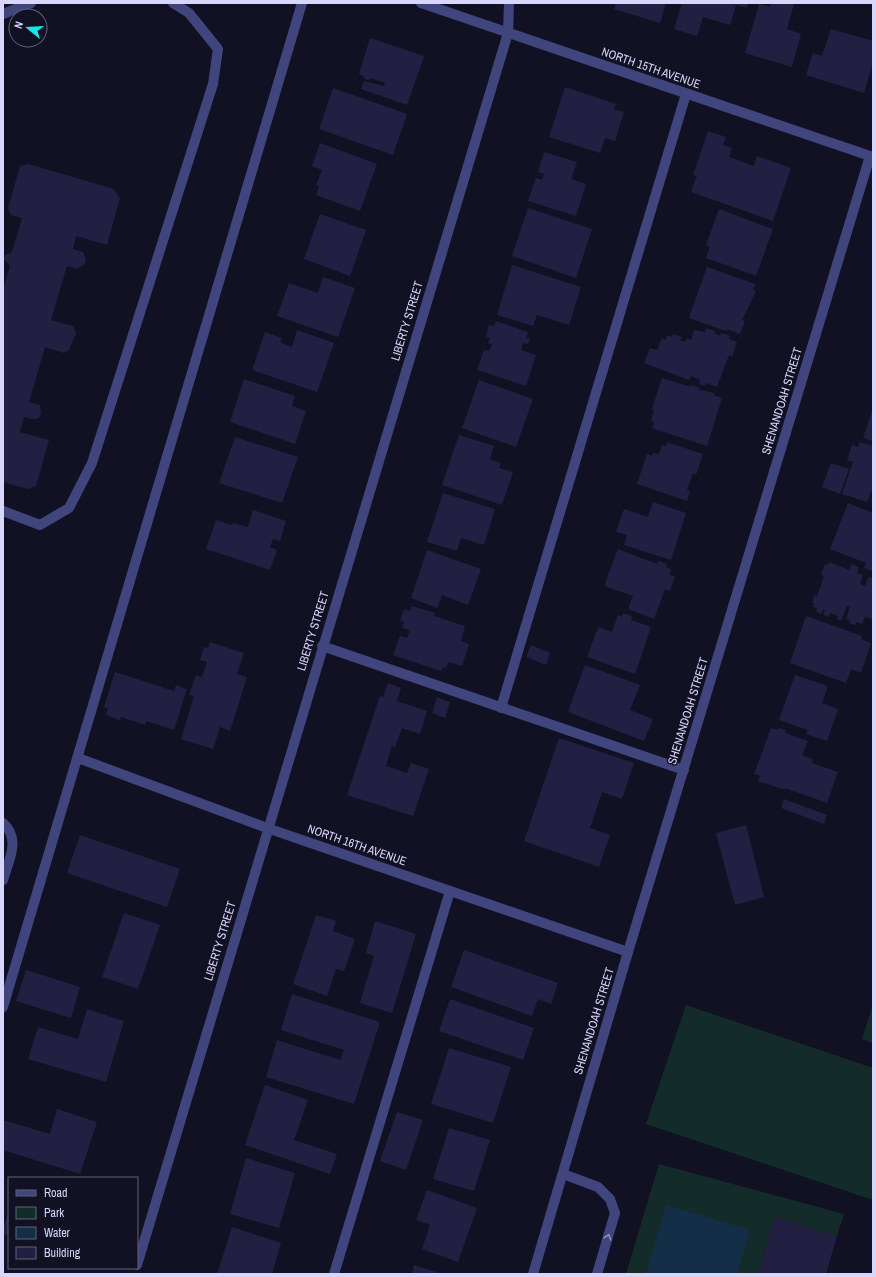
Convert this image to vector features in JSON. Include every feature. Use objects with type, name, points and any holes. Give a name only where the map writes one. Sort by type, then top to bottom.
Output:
[{"type":"street","points":[[3,14],[31,3]]},
{"type":"street","points":[[3,511],[40,526],[69,508],[92,463],[213,84],[218,49],[189,13],[173,3]]},
{"type":"street","points":[[3,1007],[302,3]]},
{"type":"street","name":"NORTH 15TH AVENUE","points":[[421,3],[871,156]]},
{"type":"street","name":"LIBERTY STREET","points":[[138,1264],[267,828],[508,33],[509,3]]},
{"type":"street","points":[[501,708],[686,94]]},
{"type":"street","name":"SHENANDOAH STREET","points":[[533,1274],[628,952],[871,156]]},
{"type":"street","points":[[322,646],[684,770]]},
{"type":"street","name":"NORTH 16TH AVENUE","points":[[78,758],[267,828],[628,952]]},
{"type":"street","points":[[3,823],[9,828],[14,843],[3,880]]},
{"type":"street","points":[[334,1274],[450,891]]},
{"type":"street","points":[[563,1174],[598,1187],[610,1199],[615,1213],[597,1274]]},
{"type":"green space","points":[[686,1005],[873,1068],[873,1200],[646,1124]]},
{"type":"green space","points":[[873,1005],[873,1043],[862,1039]]},
{"type":"green space","points":[[659,1164],[844,1214],[837,1236],[775,1218],[758,1274],[626,1274]]},
{"type":"water","points":[[666,1205],[750,1230],[737,1274],[646,1274]]},
{"type":"building","points":[[616,3],[666,3],[660,23],[614,9]]},
{"type":"building","points":[[682,3],[748,3],[747,8],[736,5],[730,25],[703,17],[697,36],[674,29]]},
{"type":"building","points":[[771,3],[794,4],[787,29],[801,34],[792,67],[745,53],[759,4],[770,7]]},
{"type":"building","points":[[831,29],[873,41],[873,62],[864,93],[806,75],[813,53],[822,56]]},
{"type":"building","points":[[370,38],[424,56],[407,105],[361,89],[364,81],[384,86],[385,83],[370,78],[369,80],[364,79],[365,77],[359,74]]},
{"type":"building","points":[[565,87],[616,104],[614,109],[624,112],[615,141],[605,138],[600,153],[549,137]]},
{"type":"building","points":[[333,88],[407,114],[393,155],[319,129]]},
{"type":"building","points":[[708,131],[726,137],[723,145],[732,148],[729,157],[754,166],[757,156],[791,168],[773,221],[691,192],[697,176],[693,175]]},
{"type":"building","points":[[320,143],[377,164],[360,211],[316,195],[319,186],[316,185],[322,170],[312,166]]},
{"type":"building","points":[[544,152],[577,162],[571,179],[586,184],[576,216],[528,201],[536,178],[542,180],[544,174],[538,172]]},
{"type":"building","points":[[28,164],[114,189],[120,198],[107,245],[76,236],[73,249],[83,252],[86,259],[84,265],[77,269],[67,266],[51,320],[73,326],[76,333],[69,350],[64,353],[45,347],[29,402],[40,405],[41,412],[39,418],[32,419],[24,417],[20,432],[49,440],[36,486],[28,489],[3,482],[3,289],[10,266],[4,259],[5,255],[12,252],[22,218],[11,215],[8,208],[20,166]]},
{"type":"building","points":[[528,208],[592,229],[576,278],[512,256]]},
{"type":"building","points":[[719,209],[773,229],[756,276],[706,258],[710,247],[706,245]]},
{"type":"building","points":[[320,214],[366,230],[350,276],[304,259]]},
{"type":"building","points":[[512,265],[581,287],[569,325],[537,315],[533,326],[497,315]]},
{"type":"building","points":[[707,267],[755,284],[753,290],[756,291],[742,320],[745,321],[740,334],[727,329],[726,331],[689,318]]},
{"type":"building","points":[[323,277],[355,288],[338,337],[277,316],[289,283],[318,293]]},
{"type":"building","points":[[496,321],[528,332],[526,338],[530,339],[528,344],[523,343],[521,350],[536,355],[526,386],[477,370],[484,350],[489,351],[492,344],[488,343],[490,338],[486,337],[489,325],[494,326]]},
{"type":"building","points":[[706,328],[715,331],[714,333],[720,336],[721,333],[730,336],[729,339],[737,342],[732,357],[729,355],[717,387],[706,383],[705,386],[699,384],[700,380],[691,376],[689,380],[644,363],[650,348],[657,350],[662,338],[665,340],[667,335],[672,337],[673,334],[682,337],[680,340],[685,342],[686,338],[691,340],[694,330],[705,332]]},
{"type":"building","points":[[297,330],[334,343],[317,392],[252,370],[265,332],[282,338],[280,342],[292,347]]},
{"type":"building","points":[[662,378],[691,387],[692,385],[700,388],[699,390],[715,393],[714,395],[722,398],[707,446],[652,428],[654,422],[651,421],[654,409],[652,409]]},
{"type":"building","points":[[244,379],[295,396],[292,406],[306,411],[295,444],[230,422]]},
{"type":"building","points":[[479,380],[533,399],[516,447],[462,428]]},
{"type":"building","points":[[873,408],[873,441],[863,438]]},
{"type":"building","points":[[459,435],[494,446],[490,459],[501,463],[499,468],[513,472],[502,505],[442,485]]},
{"type":"building","points":[[235,437],[298,457],[282,503],[219,483]]},
{"type":"building","points":[[667,442],[703,454],[696,475],[693,473],[687,490],[690,491],[687,501],[637,484],[647,454],[652,456],[653,453],[659,454],[662,445],[666,446]]},
{"type":"building","points":[[860,442],[873,446],[873,492],[871,491],[867,502],[842,494],[853,462],[847,460],[852,445],[858,447]]},
{"type":"building","points":[[831,463],[849,469],[840,494],[822,487]]},
{"type":"building","points":[[443,493],[495,509],[484,545],[461,538],[457,551],[427,542]]},
{"type":"building","points":[[653,502],[686,513],[671,560],[624,545],[627,535],[616,532],[624,509],[648,517]]},
{"type":"building","points":[[848,503],[873,513],[873,571],[864,568],[866,563],[830,549]]},
{"type":"building","points":[[253,510],[286,521],[280,541],[273,539],[270,547],[277,550],[270,570],[206,549],[216,520],[232,525],[233,523],[248,527]]},
{"type":"building","points":[[618,549],[657,564],[658,561],[667,564],[666,567],[671,569],[669,575],[675,576],[670,591],[665,589],[654,619],[628,609],[633,596],[604,586]]},
{"type":"building","points":[[427,550],[481,569],[468,605],[442,595],[437,608],[411,598]]},
{"type":"building","points":[[829,562],[849,570],[851,564],[859,567],[857,573],[863,575],[860,584],[865,586],[868,577],[873,578],[873,619],[865,617],[862,624],[856,622],[855,625],[849,623],[850,620],[846,619],[850,607],[847,606],[841,621],[837,619],[838,616],[830,613],[829,617],[823,615],[825,610],[823,610],[821,614],[816,612],[817,608],[813,607],[814,603],[812,603],[814,595],[817,596],[824,576],[821,575],[825,564],[828,565]]},
{"type":"building","points":[[412,606],[435,613],[434,616],[465,626],[461,641],[469,644],[462,666],[448,662],[446,668],[443,667],[441,671],[393,655],[400,636],[407,638],[410,630],[402,628],[404,622],[400,621],[404,609],[410,611]]},
{"type":"building","points":[[623,613],[632,616],[631,620],[651,627],[635,674],[587,657],[598,627],[612,632],[618,615],[622,616]]},
{"type":"building","points":[[806,616],[862,636],[861,639],[871,643],[861,673],[851,669],[846,683],[790,663]]},
{"type":"building","points":[[210,642],[244,653],[237,674],[247,677],[230,731],[220,727],[213,749],[181,739],[194,696],[189,695],[196,675],[202,677],[207,662],[200,660],[204,647],[208,648]]},
{"type":"building","points":[[531,645],[550,653],[546,665],[526,657]]},
{"type":"building","points":[[585,665],[640,685],[630,710],[653,719],[644,741],[568,712]]},
{"type":"building","points":[[115,672],[174,691],[176,685],[187,689],[174,730],[146,721],[145,725],[121,717],[120,720],[106,715],[108,708],[104,707]]},
{"type":"building","points":[[795,675],[828,686],[822,703],[838,709],[827,741],[806,734],[808,730],[779,720]]},
{"type":"building","points":[[388,683],[401,688],[397,701],[427,711],[420,734],[402,728],[395,747],[392,746],[386,766],[407,773],[411,763],[429,769],[413,816],[347,795],[380,696],[383,697]]},
{"type":"building","points":[[437,697],[450,702],[445,718],[432,713]]},
{"type":"building","points":[[771,728],[786,730],[785,733],[808,741],[802,755],[813,759],[812,763],[838,772],[827,803],[785,788],[785,790],[758,781],[760,776],[754,774]]},
{"type":"building","points":[[559,738],[634,763],[622,799],[602,792],[590,828],[610,835],[599,867],[524,841]]},
{"type":"building","points":[[784,799],[827,815],[824,824],[781,808]]},
{"type":"building","points":[[746,825],[764,897],[735,905],[716,833]]},
{"type":"building","points":[[80,835],[180,869],[167,907],[67,873]]},
{"type":"building","points":[[124,913],[160,925],[138,989],[102,977]]},
{"type":"building","points":[[316,915],[336,921],[333,931],[355,939],[344,971],[336,969],[327,996],[293,984]]},
{"type":"building","points":[[375,921],[416,934],[392,1013],[360,1003],[374,956],[366,953]]},
{"type":"building","points":[[464,950],[558,983],[551,1004],[538,999],[532,1016],[451,987]]},
{"type":"building","points":[[26,970],[80,987],[71,1018],[16,1001]]},
{"type":"building","points":[[292,994],[380,1022],[354,1104],[266,1077],[277,1040],[340,1060],[344,1050],[281,1030]]},
{"type":"building","points":[[450,999],[534,1028],[523,1060],[439,1031]]},
{"type":"building","points":[[87,1009],[124,1021],[106,1082],[28,1059],[38,1027],[78,1039]]},
{"type":"building","points":[[449,1048],[511,1067],[493,1123],[431,1104]]},
{"type":"building","points":[[265,1085],[308,1100],[294,1140],[337,1154],[330,1174],[245,1145]]},
{"type":"building","points":[[57,1109],[97,1122],[80,1174],[3,1150],[3,1120],[50,1134]]},
{"type":"building","points":[[397,1112],[423,1120],[406,1170],[380,1161]]},
{"type":"building","points":[[449,1128],[490,1140],[474,1191],[433,1179]]},
{"type":"building","points":[[246,1158],[295,1173],[279,1228],[230,1214]]},
{"type":"building","points":[[427,1190],[477,1208],[458,1262],[422,1249],[430,1225],[416,1220]]},
{"type":"building","points":[[8,1214],[8,1236],[3,1234],[3,1228]]},
{"type":"building","points":[[775,1217],[837,1236],[826,1274],[758,1274]]},
{"type":"building","points":[[232,1227],[281,1243],[272,1274],[217,1274]]},
{"type":"building","points":[[414,1265],[442,1274],[412,1274]]}]
